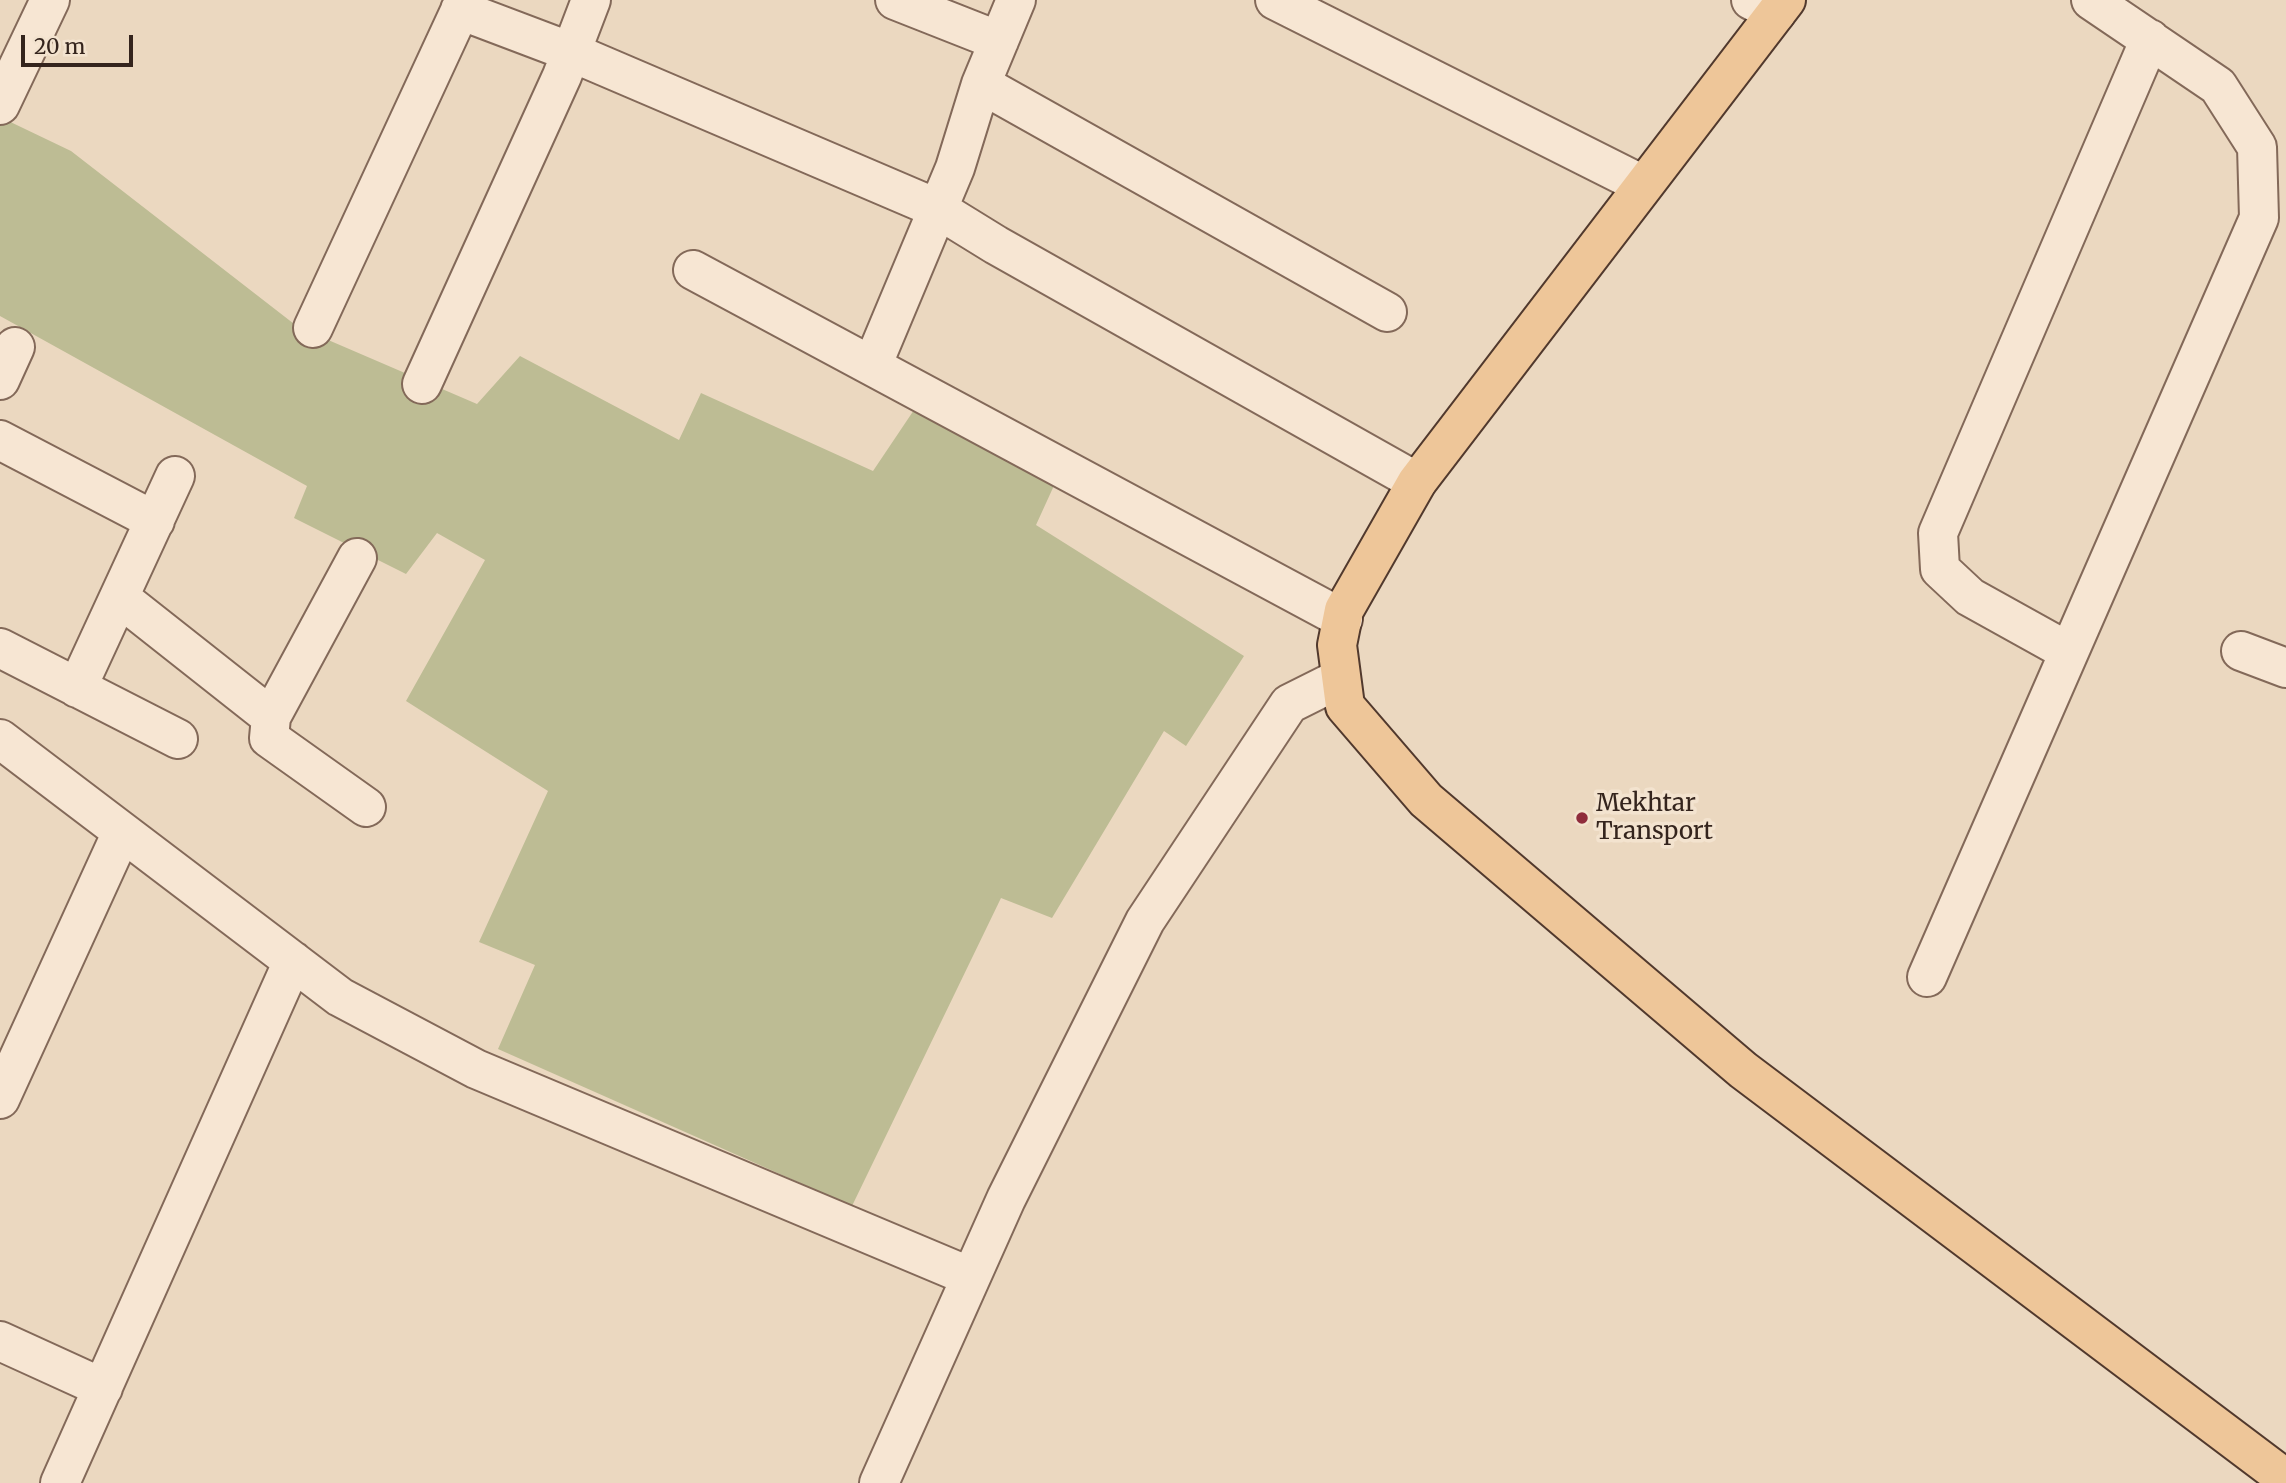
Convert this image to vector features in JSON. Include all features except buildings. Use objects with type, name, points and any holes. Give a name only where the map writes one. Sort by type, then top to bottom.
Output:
[{"type":"main road","points":[[1771,4],[1643,185],[1417,482],[1358,581],[1343,619],[1337,645],[1339,679],[1345,706],[1426,800],[1743,1070],[2286,1479]]},
{"type":"street","points":[[0,105],[50,0]]},
{"type":"street","points":[[422,384],[571,52],[591,0]]},
{"type":"street","points":[[895,0],[999,41]]},
{"type":"street","points":[[872,366],[955,168],[981,84],[1016,0]]},
{"type":"street","points":[[1275,0],[1643,185]]},
{"type":"street","points":[[1927,977],[2259,218],[2257,147],[2218,86],[2091,0]]},
{"type":"street","points":[[313,328],[463,5],[936,208],[996,245],[1417,482]]},
{"type":"street","points":[[2069,652],[1970,597],[1940,569],[1938,533],[2150,39]]},
{"type":"street","points":[[981,84],[1387,312]]},
{"type":"street","points":[[693,270],[1343,619]]},
{"type":"street","points":[[0,440],[155,521]]},
{"type":"street","points":[[77,688],[175,476]]},
{"type":"street","points":[[358,558],[271,717],[269,738],[366,807]]},
{"type":"street","points":[[119,597],[271,717]]},
{"type":"street","points":[[0,648],[178,740]]},
{"type":"street","points":[[2241,651],[2286,668]]},
{"type":"street","points":[[879,1483],[1006,1199],[1145,921],[1289,704],[1339,679]]},
{"type":"street","points":[[0,739],[340,997],[476,1069],[971,1277]]},
{"type":"street","points":[[0,1099],[122,832]]},
{"type":"street","points":[[60,1483],[293,961]]},
{"type":"street","points":[[0,1341],[103,1388]]},
{"type":"green space","points":[[0,117],[71,151],[298,327],[477,404],[520,356],[679,440],[701,393],[873,471],[916,407],[1062,468],[1036,525],[1244,656],[1186,746],[1164,731],[1052,918],[1001,898],[852,1206],[498,1049],[535,965],[479,942],[548,791],[406,701],[485,560],[437,533],[406,574],[294,518],[307,486],[0,316]]},
{"type":"place","name":"Mekhtar Transport","points":[[1582,818]]}]
